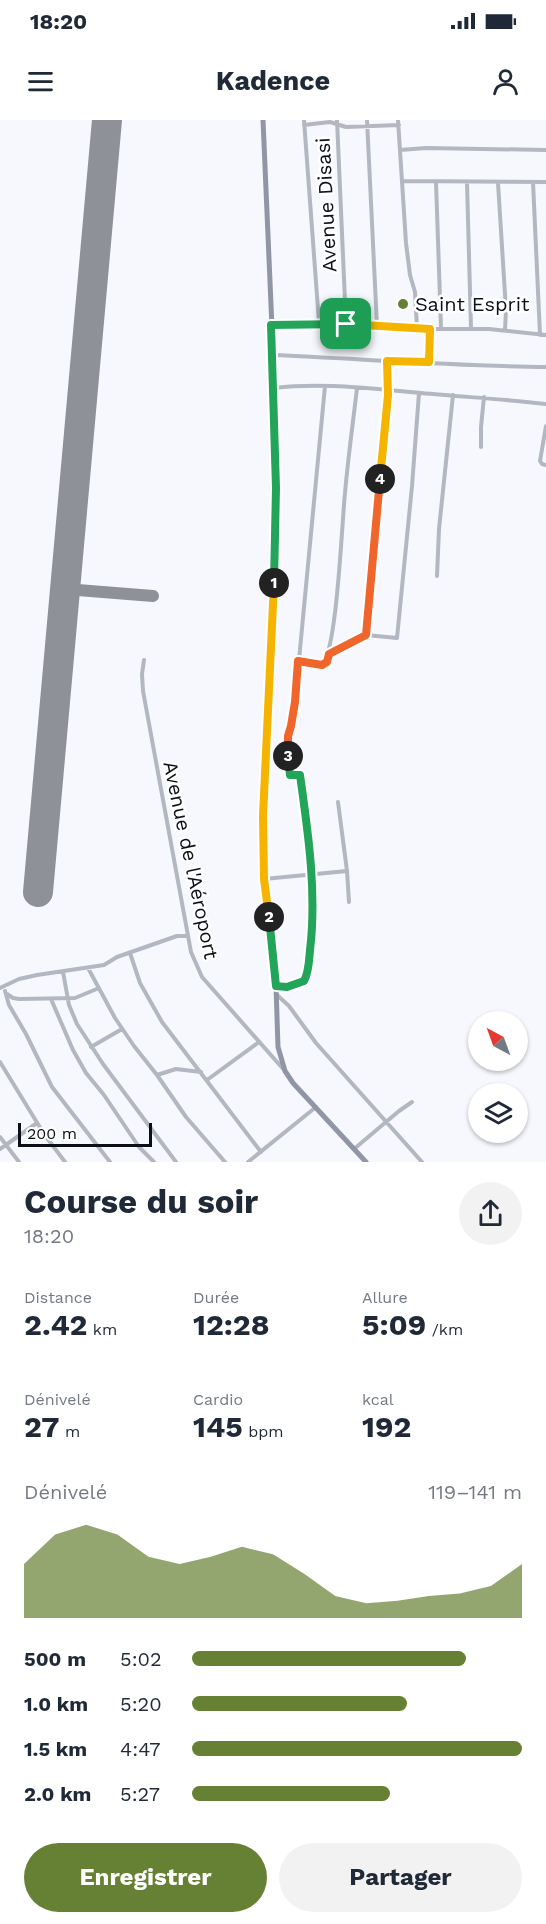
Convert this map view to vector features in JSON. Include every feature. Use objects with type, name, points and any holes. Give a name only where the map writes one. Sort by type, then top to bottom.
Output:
[{"type":"main road","points":[[263,120],[273,355],[276,521],[263,816],[264,879],[276,986],[279,1051],[285,1071],[366,1162]]},
{"type":"street","points":[[367,120],[377,326]]},
{"type":"street","points":[[319,323],[304,122],[337,122],[346,127],[398,123],[406,243],[410,275],[415,292],[417,328]]},
{"type":"street","name":"Avenue Disasi","points":[[337,122],[346,324]]},
{"type":"street","points":[[400,150],[426,148],[546,150]]},
{"type":"street","points":[[403,181],[546,182]]},
{"type":"street","points":[[436,182],[441,328]]},
{"type":"street","points":[[532,182],[540,335]]},
{"type":"street","points":[[467,183],[471,328]]},
{"type":"street","points":[[498,183],[506,310],[505,330]]},
{"type":"street","points":[[271,325],[319,323],[430,329],[471,328],[546,335]]},
{"type":"street","points":[[429,362],[430,329]]},
{"type":"street","points":[[273,355],[482,366],[546,367]]},
{"type":"street","points":[[366,635],[387,389],[387,361]]},
{"type":"street","points":[[274,388],[301,385],[387,389],[546,404]]},
{"type":"street","points":[[276,986],[287,987],[301,983],[306,978],[311,937],[311,873],[306,818],[300,775],[290,775],[288,736],[295,702],[325,386]]},
{"type":"street","points":[[298,661],[322,665],[327,662],[329,654],[342,550],[345,494],[357,388]]},
{"type":"street","points":[[329,654],[366,635],[397,638],[419,393]]},
{"type":"street","points":[[437,576],[453,395]]},
{"type":"street","points":[[481,447],[484,397]]},
{"type":"street","points":[[546,430],[540,464],[546,465]]},
{"type":"street","name":"Avenue de l'Aéroport","points":[[144,660],[141,674],[143,691],[191,952],[202,976],[285,1071]]},
{"type":"street","points":[[338,802],[349,902]]},
{"type":"street","points":[[264,879],[347,871]]},
{"type":"street","points":[[2,989],[19,979],[104,965],[117,957],[177,936],[187,936]]},
{"type":"street","points":[[130,953],[140,983],[162,1022],[261,1152]]},
{"type":"street","points":[[88,968],[122,1029],[158,1075],[186,1117],[225,1162]]},
{"type":"street","points":[[63,972],[72,1016],[91,1047],[176,1162]]},
{"type":"street","points":[[2,989],[13,998],[51,999],[75,998],[99,988]]},
{"type":"street","points":[[2,989],[52,1087],[110,1162]]},
{"type":"street","points":[[276,995],[289,1006],[316,1043],[422,1162]]},
{"type":"street","points":[[51,999],[73,1050],[86,1073],[104,1095],[139,1147],[154,1162]]},
{"type":"street","points":[[91,1047],[122,1029]]},
{"type":"street","points":[[207,1080],[259,1042]]},
{"type":"street","points":[[0,1062],[37,1123],[65,1162]]},
{"type":"street","points":[[158,1075],[176,1069],[201,1072]]},
{"type":"street","points":[[354,1149],[412,1102]]},
{"type":"street","points":[[248,1162],[316,1107]]},
{"type":"street","points":[[0,1149],[37,1123]]},
{"type":"street","points":[[0,1137],[19,1162]]},
{"type":"taxiway","points":[[65,589],[153,596]]},
{"type":"runway","points":[[38,892],[107,120]]},
{"type":"place","name":"Saint Esprit","points":[[403,304]]},
{"type":"route","points":[[346,324],[430,329],[429,362],[387,361],[388,395],[366,635],[329,654],[327,662],[322,665],[298,661],[295,702],[288,736],[288,761],[290,775],[300,775],[306,818],[311,873],[311,937],[308,968],[304,981],[287,987],[276,986],[263,864],[263,816],[276,521],[271,325],[346,324]]}]
